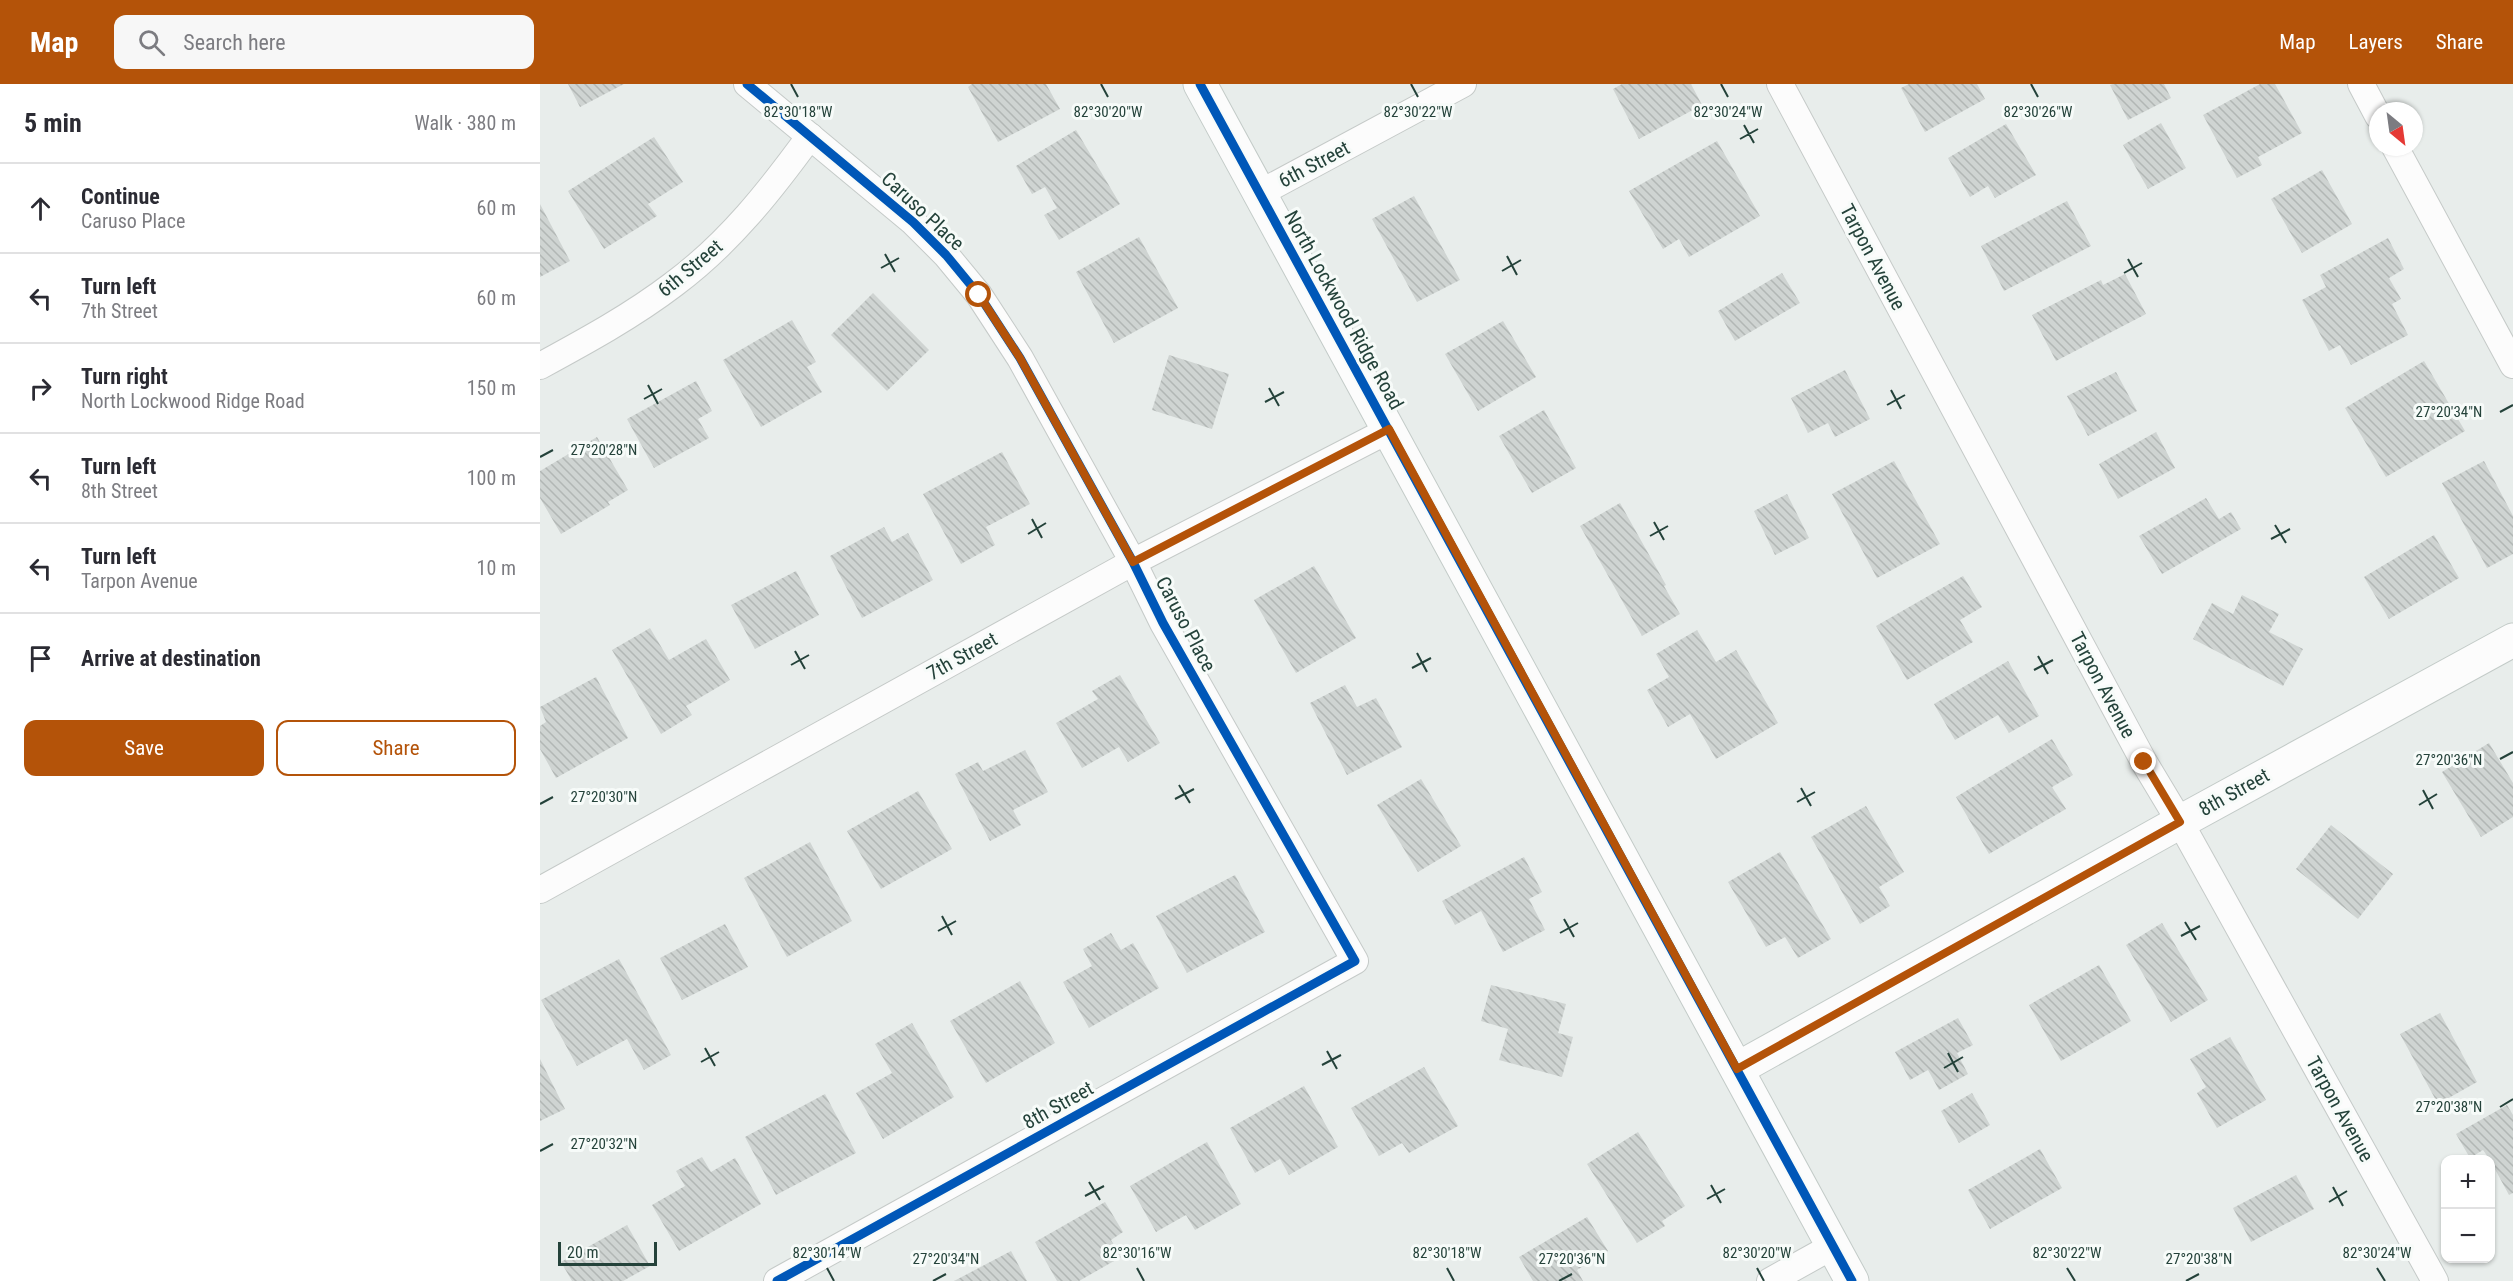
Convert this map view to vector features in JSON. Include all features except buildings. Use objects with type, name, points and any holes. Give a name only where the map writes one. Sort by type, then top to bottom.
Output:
[{"type":"street","name":"Caruso Place","points":[[747,84],[913,222],[946,255],[979,295],[1020,358],[1133,562],[1169,633],[1355,961]]},
{"type":"street","name":"North Lockwood Ridge Road","points":[[1200,84],[1852,1281]]},
{"type":"street","name":"6th Street","points":[[1260,193],[1463,84]]},
{"type":"street","name":"Tarpon Avenue","points":[[1780,84],[2138,752],[2180,822],[2435,1281]]},
{"type":"street","points":[[2361,84],[2371,102]]},
{"type":"street","name":"6th Street","points":[[540,366],[611,327],[674,284],[714,250],[771,190],[810,136]]},
{"type":"street","points":[[2400,156],[2513,365]]},
{"type":"street","name":"7th Street","points":[[540,890],[1133,562],[1389,429]]},
{"type":"street","name":"8th Street","points":[[1737,1069],[2180,822],[2513,640]]},
{"type":"street","name":"8th Street","points":[[777,1281],[1355,961]]},
{"type":"street","points":[[1770,1281],[1833,1246]]},
{"type":"cycle path","points":[[747,84],[913,222],[946,255],[979,295],[1020,358],[1133,562],[1163,623],[1355,961],[777,1281]]},
{"type":"cycle path","points":[[1200,84],[1852,1281]]},
{"type":"route","points":[[979,295],[1020,358],[1133,562],[1389,429],[1737,1069],[2180,822],[2144,762]]}]
